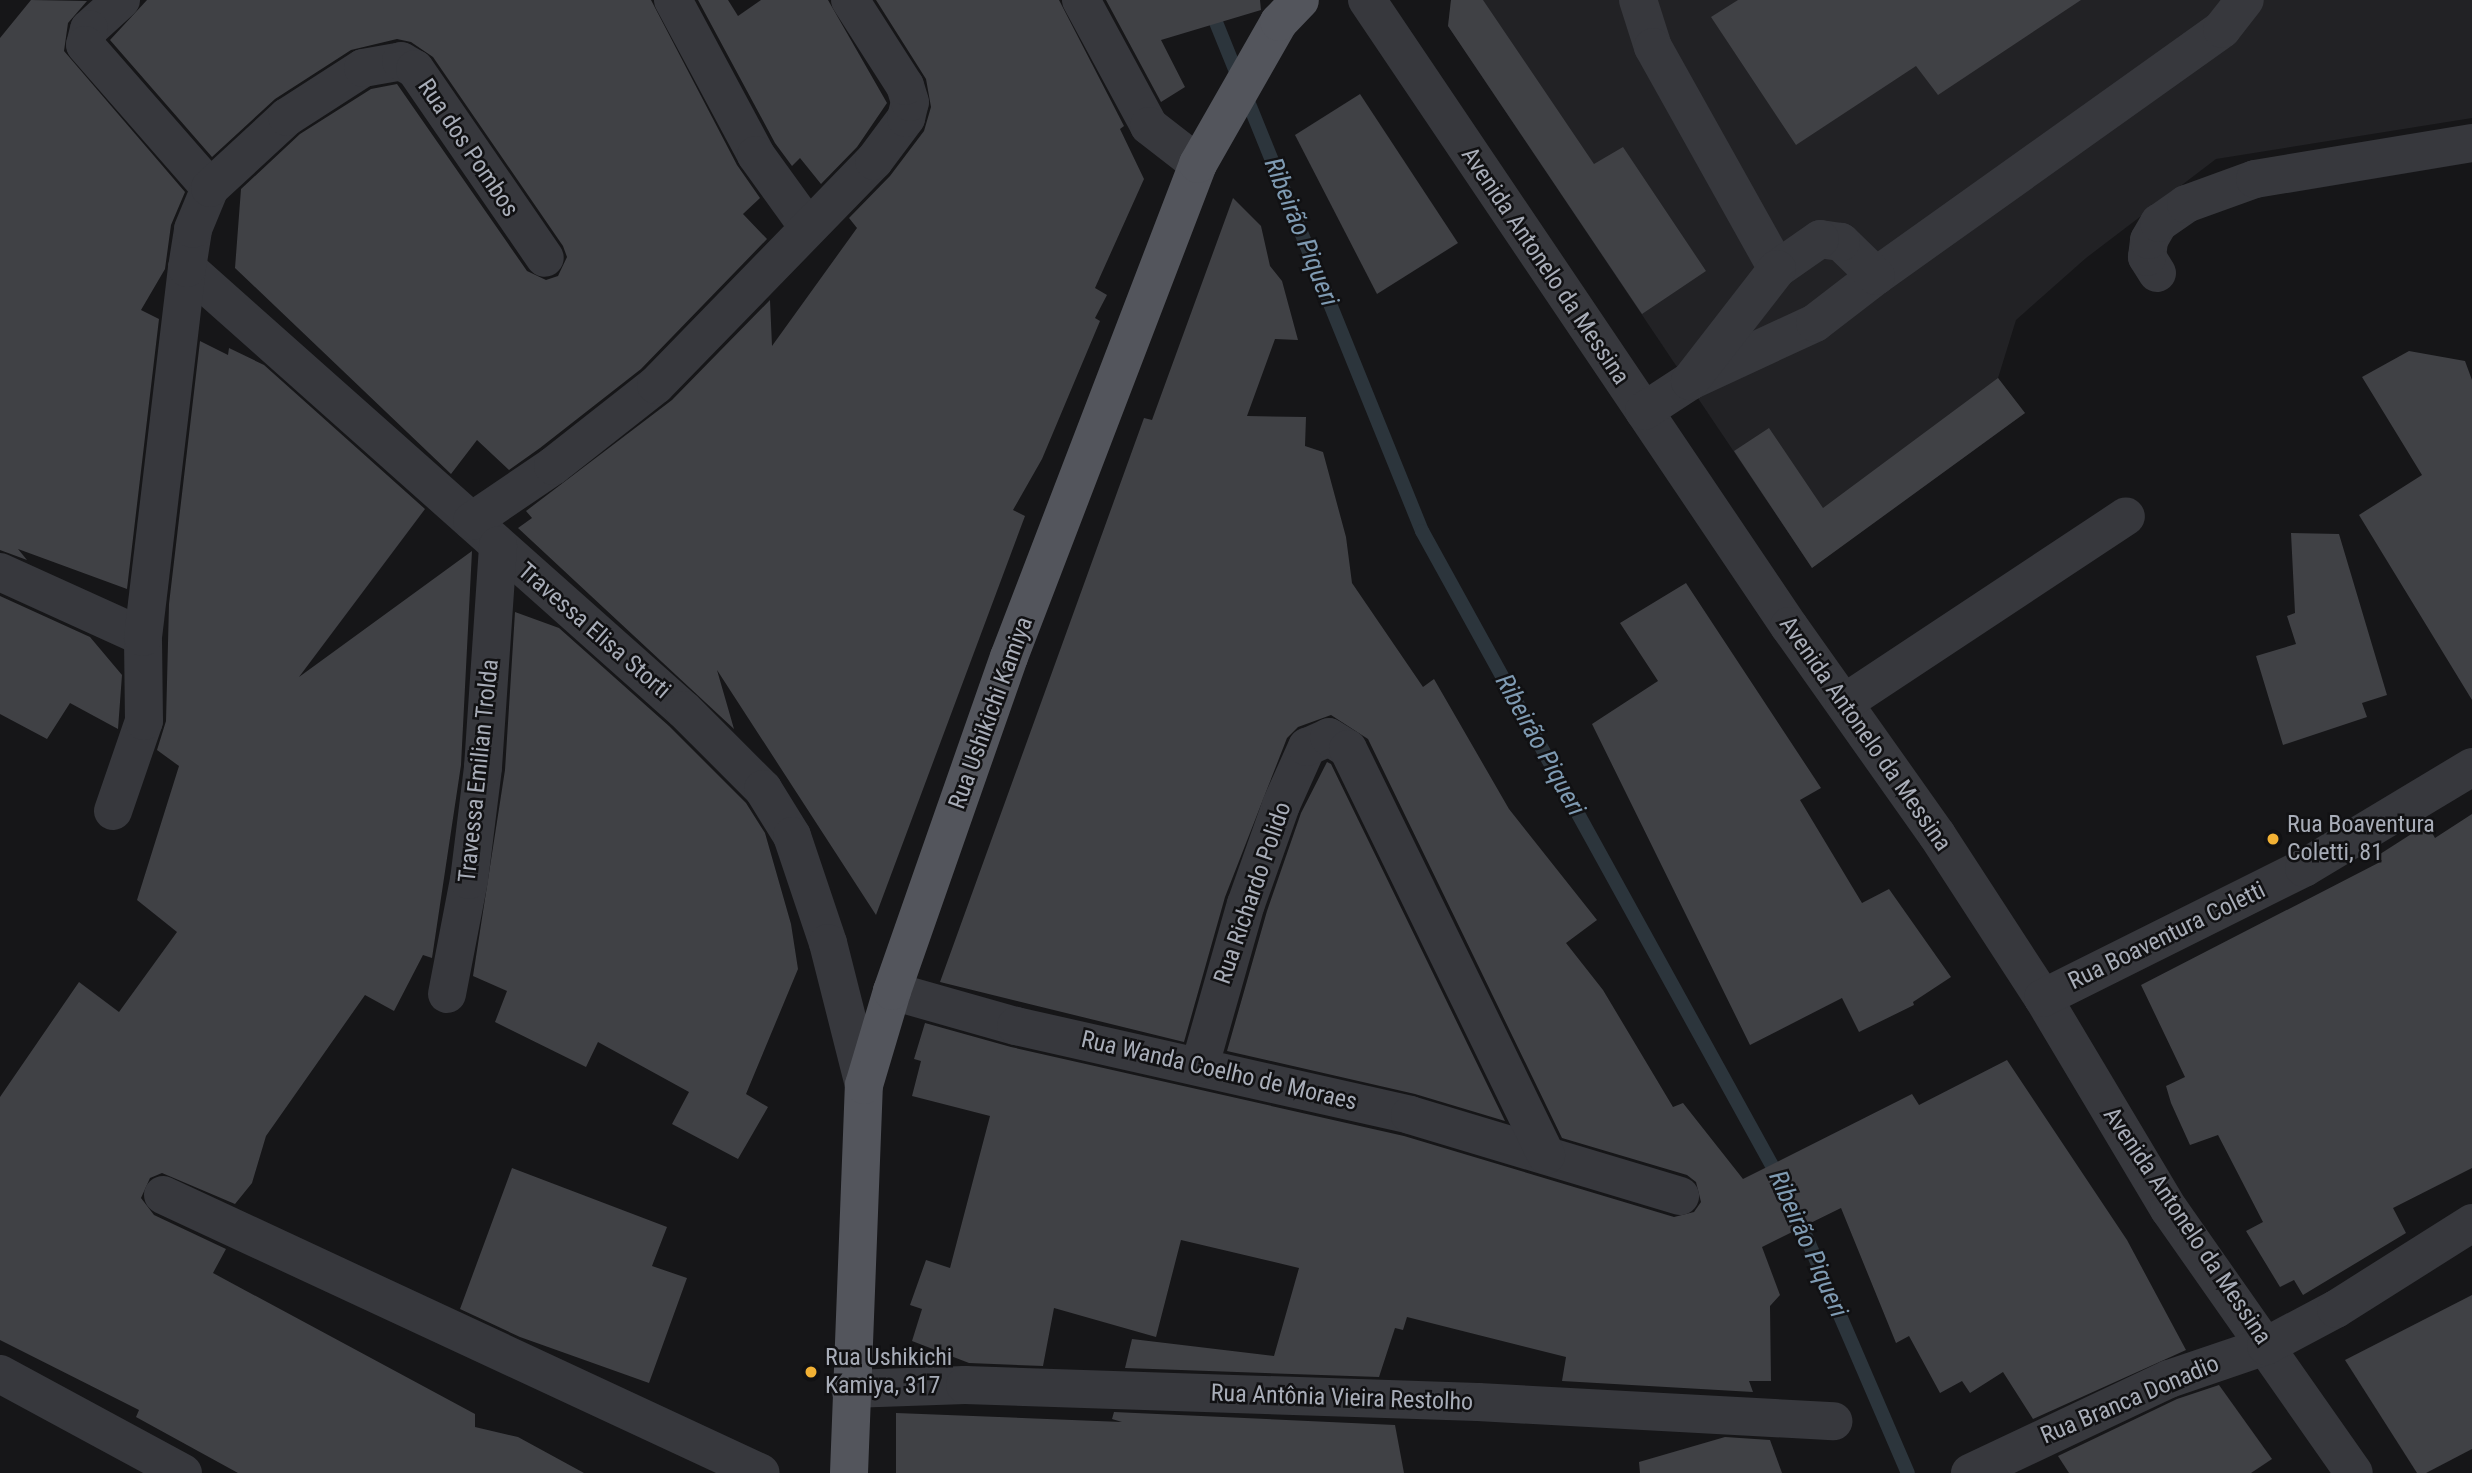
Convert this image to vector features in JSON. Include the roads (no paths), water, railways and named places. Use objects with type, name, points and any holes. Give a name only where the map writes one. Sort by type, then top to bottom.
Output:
[{"type":"main road","name":"Rua Ushikichi Kamiya","points":[[849,1473],[850,1389],[864,1084],[891,991],[1009,657],[1205,151],[1289,11]]},
{"type":"street","points":[[113,811],[144,721],[143,637],[187,268],[193,229],[210,188],[85,45],[89,29],[121,0]]},
{"type":"street","points":[[673,0],[756,155],[808,227]]},
{"type":"street","points":[[485,534],[553,466],[656,385],[874,161],[906,118],[910,102],[905,86],[850,0]]},
{"type":"street","points":[[1081,0],[1149,126],[1205,151]]},
{"type":"street","name":"Avenida Antonelo da Messina","points":[[1367,0],[2043,998],[2169,1209],[2354,1473]]},
{"type":"street","points":[[1638,0],[1653,47],[1777,269]]},
{"type":"street","points":[[1644,411],[1690,381],[1815,323],[1876,276],[2222,29],[2245,0]]},
{"type":"street","name":"Rua dos Pombos","points":[[210,188],[287,117],[363,68],[401,61],[415,69],[545,258]]},
{"type":"street","points":[[2157,273],[2147,257],[2149,240],[2159,223],[2186,204],[2255,179],[2472,143]]},
{"type":"street","points":[[1690,381],[1777,269],[1820,239],[1842,242],[1876,276]]},
{"type":"street","name":"Travessa Elisa Storti","points":[[187,268],[684,710],[763,789],[792,836],[824,931],[864,1084]]},
{"type":"street","points":[[1844,704],[2126,516]]},
{"type":"street","name":"Travessa Emilian Trolda","points":[[447,994],[469,880],[483,767],[485,534]]},
{"type":"street","points":[[0,572],[143,637]]},
{"type":"street","name":"Rua Richardo Polido","points":[[1200,1065],[1246,904],[1281,805],[1307,747],[1329,737],[1348,749],[1546,1155]]},
{"type":"street","name":"Rua Boaventura Coletti","points":[[2043,998],[2298,872],[2472,767]]},
{"type":"street","name":"Rua Wanda Coelho de Moraes","points":[[891,991],[1016,1026],[1200,1065],[1410,1115],[1680,1196]]},
{"type":"street","points":[[163,1195],[761,1473]]},
{"type":"street","name":"Rua Branca Donadio","points":[[1970,1473],[2169,1379],[2266,1346],[2336,1310],[2472,1223]]},
{"type":"street","points":[[0,1374],[183,1473]]},
{"type":"street","name":"Rua Antônia Vieira Restolho","points":[[850,1389],[965,1385],[1478,1402],[1833,1420]]},
{"type":"waterway","name":"Ribeirão Piqueri","points":[[1207,0],[1422,531],[1780,1180]]},
{"type":"waterway","name":"Ribeirão Piqueri","points":[[1795,1211],[1908,1473]]},
{"type":"place","name":"Rua Boaventura Coletti, 81","points":[[2273,839]]},
{"type":"place","name":"Rua Ushikichi Kamiya, 317","points":[[811,1372]]}]
